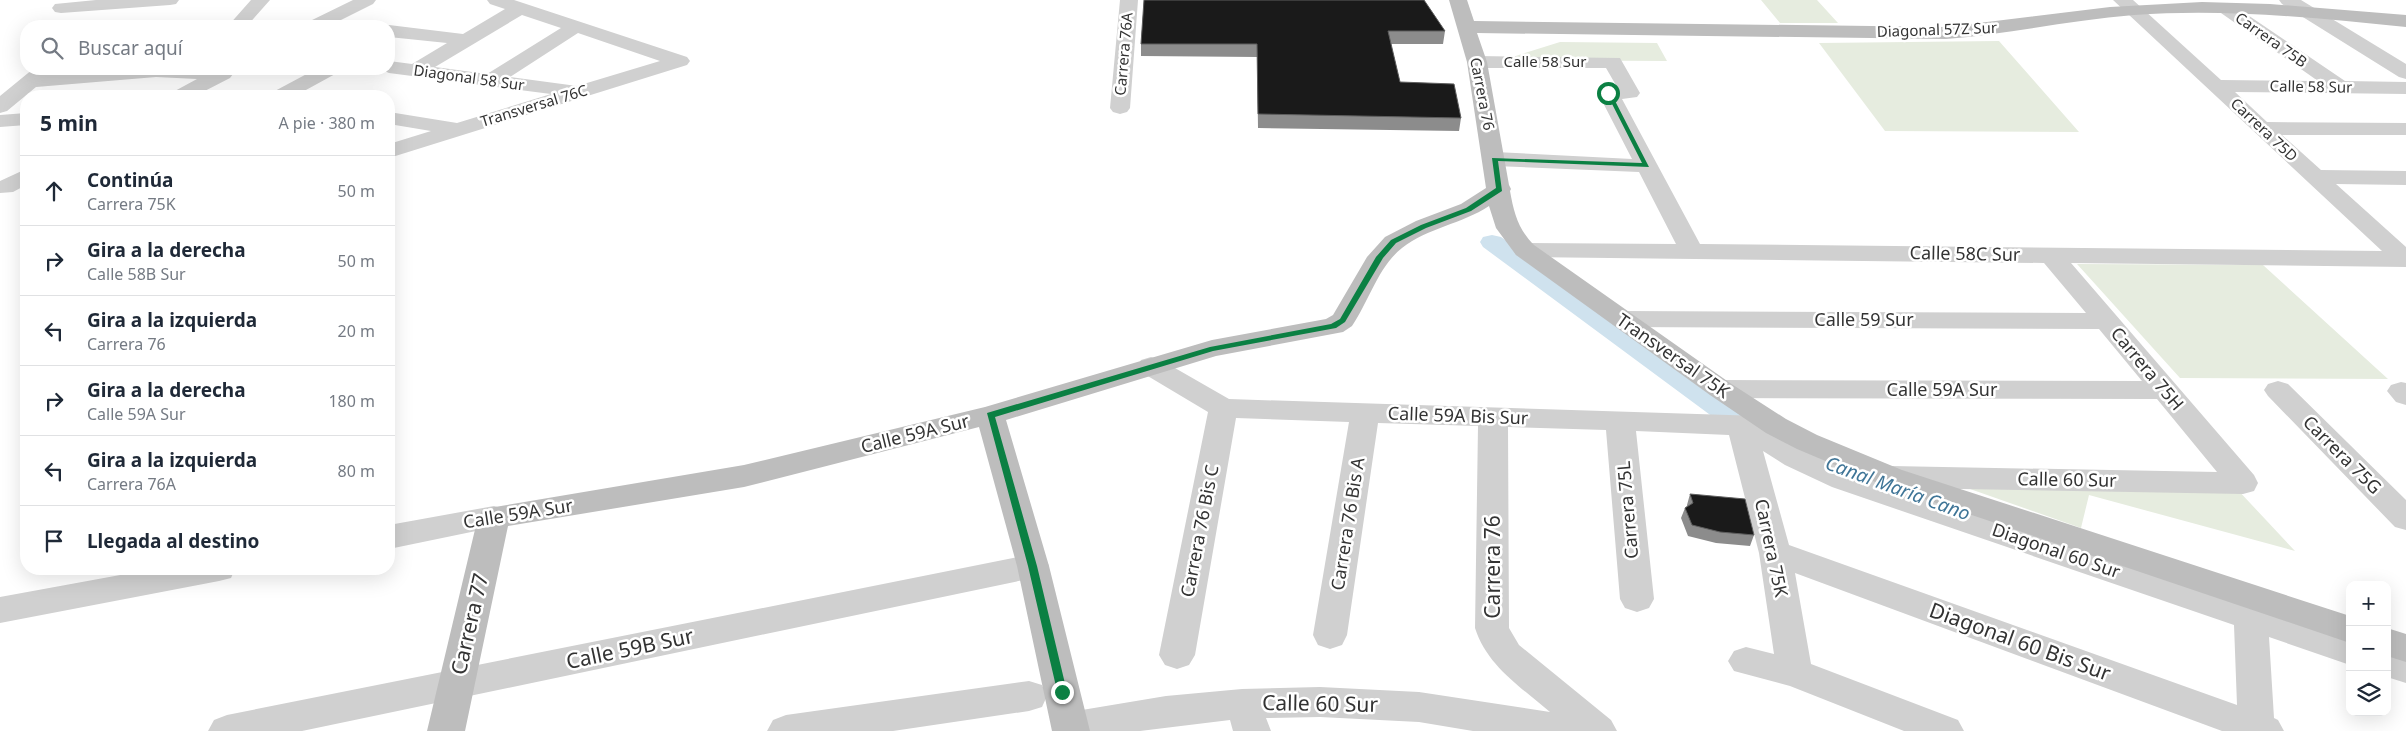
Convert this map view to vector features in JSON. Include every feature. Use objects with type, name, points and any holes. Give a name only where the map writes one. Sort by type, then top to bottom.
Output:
[{"type":"street","points":[[61,8],[170,0]]},
{"type":"street","points":[[242,20],[261,0]]},
{"type":"street","points":[[327,20],[367,0]]},
{"type":"street","points":[[496,0],[576,26]]},
{"type":"street","name":"Carrera 76A","points":[[1120,108],[1129,0]]},
{"type":"street","name":"Carrera 76","points":[[1458,0],[1477,62],[1500,189]]},
{"type":"street","points":[[2288,0],[2406,74]]},
{"type":"street","points":[[2379,0],[2406,16]]},
{"type":"street","name":"Diagonal 57Z Sur","points":[[1467,27],[1946,33],[1984,30],[2128,5],[2308,12],[2406,21]]},
{"type":"street","name":"Carrera 75D","points":[[2128,5],[2405,259]]},
{"type":"street","points":[[416,70],[520,8]]},
{"type":"street","name":"Carrera 75B","points":[[2227,9],[2340,87]]},
{"type":"street","points":[[490,80],[576,26]]},
{"type":"street","name":"Transversal 76C","points":[[395,149],[680,61],[576,26]]},
{"type":"street","points":[[395,31],[466,40]]},
{"type":"street","name":"Calle 58 Sur","points":[[1477,62],[1613,62],[1630,93],[1608,93],[1646,166]]},
{"type":"street","name":"Diagonal 58 Sur","points":[[395,68],[579,92]]},
{"type":"street","points":[[20,90],[37,75]]},
{"type":"street","points":[[192,90],[221,75]]},
{"type":"street","points":[[291,90],[319,75]]},
{"type":"street","name":"Calle 58 Sur","points":[[2216,86],[2406,88]]},
{"type":"street","points":[[0,108],[20,90]]},
{"type":"street","points":[[0,121],[20,119]]},
{"type":"street","points":[[395,119],[458,130]]},
{"type":"street","points":[[2262,128],[2406,129]]},
{"type":"street","points":[[1495,159],[1646,166],[1692,252]]},
{"type":"street","points":[[2316,177],[2406,178]]},
{"type":"street","name":"Transversal 75K","points":[[1500,189],[1505,224],[1525,250],[1720,390],[1776,426],[1807,442],[1891,477]]},
{"type":"street","name":"Calle 59A Sur","points":[[395,535],[744,476],[990,415],[1212,348],[1334,326],[1343,320],[1380,257],[1394,242],[1424,226],[1469,209],[1500,189]]},
{"type":"street","points":[[2378,234],[2406,234]]},
{"type":"street","name":"Calle 58C Sur","points":[[1525,250],[2405,259]]},
{"type":"street","name":"Carrera 75H","points":[[2051,255],[2243,483]]},
{"type":"street","name":"Calle 59 Sur","points":[[1622,319],[2106,321]]},
{"type":"street","name":"Calle 59A Bis Sur","points":[[1151,366],[1223,408],[1776,426]]},
{"type":"street","name":"Calle 59A Sur","points":[[1720,390],[2164,390]]},
{"type":"street","name":"Carrera 75G","points":[[2278,390],[2406,520]]},
{"type":"street","name":"Carrera 76 Bis C","points":[[1177,655],[1223,408]]},
{"type":"street","name":"Carrera 76 Bis A","points":[[1330,635],[1365,413]]},
{"type":"street","points":[[990,415],[1033,566],[1071,729]]},
{"type":"street","name":"Carrera 76","points":[[1493,417],[1492,628],[1496,640],[1507,655],[1598,731]]},
{"type":"street","name":"Carrera 75L","points":[[1620,421],[1637,600]]},
{"type":"street","name":"Carrera 75K","points":[[1741,425],[1774,553],[1795,673]]},
{"type":"street","name":"Diagonal 60 Sur","points":[[1741,425],[1796,458],[1843,479],[2250,607],[2346,629]]},
{"type":"street","name":"Calle 60 Sur","points":[[1891,477],[2243,483]]},
{"type":"street","name":"Diagonal 60 Sur","points":[[1891,477],[2250,607],[2346,648]]},
{"type":"street","name":"Carrera 77","points":[[446,731],[494,517]]},
{"type":"street","name":"Diagonal 60 Bis Sur","points":[[1774,553],[2259,730]]},
{"type":"street","name":"Calle 59B Sur","points":[[227,731],[1033,566]]},
{"type":"street","points":[[0,610],[187,575]]},
{"type":"street","points":[[2250,607],[2259,730]]},
{"type":"street","points":[[2391,643],[2406,648]]},
{"type":"street","points":[[1746,661],[1795,673],[1945,731]]},
{"type":"street","points":[[2391,664],[2406,669]]},
{"type":"street","points":[[786,731],[1029,696]]},
{"type":"street","name":"Calle 60 Sur","points":[[1071,729],[1166,711],[1247,718],[1320,702],[1424,719],[1570,731]]},
{"type":"shaded area","points":[[1761,0],[1817,0],[1838,23],[1780,23]]},
{"type":"shaded area","points":[[1999,41],[2079,132],[1885,131],[1819,43]]},
{"type":"shaded area","points":[[1560,42],[1657,43],[1667,61],[1503,60]]},
{"type":"shaded area","points":[[2077,264],[2263,265],[2388,379],[2180,378]]},
{"type":"shaded area","points":[[1953,483],[2236,488],[2295,551],[2089,495],[2081,528]]},
{"type":"building","points":[[1144,0],[1424,0],[1445,31],[1388,31],[1400,82],[1454,84],[1461,118],[1258,114],[1257,44],[1141,44]]},
{"type":"building","points":[[1690,494],[1745,499],[1754,535],[1720,532],[1692,525],[1685,508],[1693,503]]},
{"type":"waterway","name":"Canal María Cano","points":[[1492,242],[1727,413],[1764,431]]},
{"type":"route","points":[[1062,692],[1033,566],[990,415],[1212,348],[1317,331],[1334,326],[1343,320],[1380,257],[1394,242],[1424,226],[1469,209],[1500,189],[1495,159],[1646,166],[1608,93]]}]
